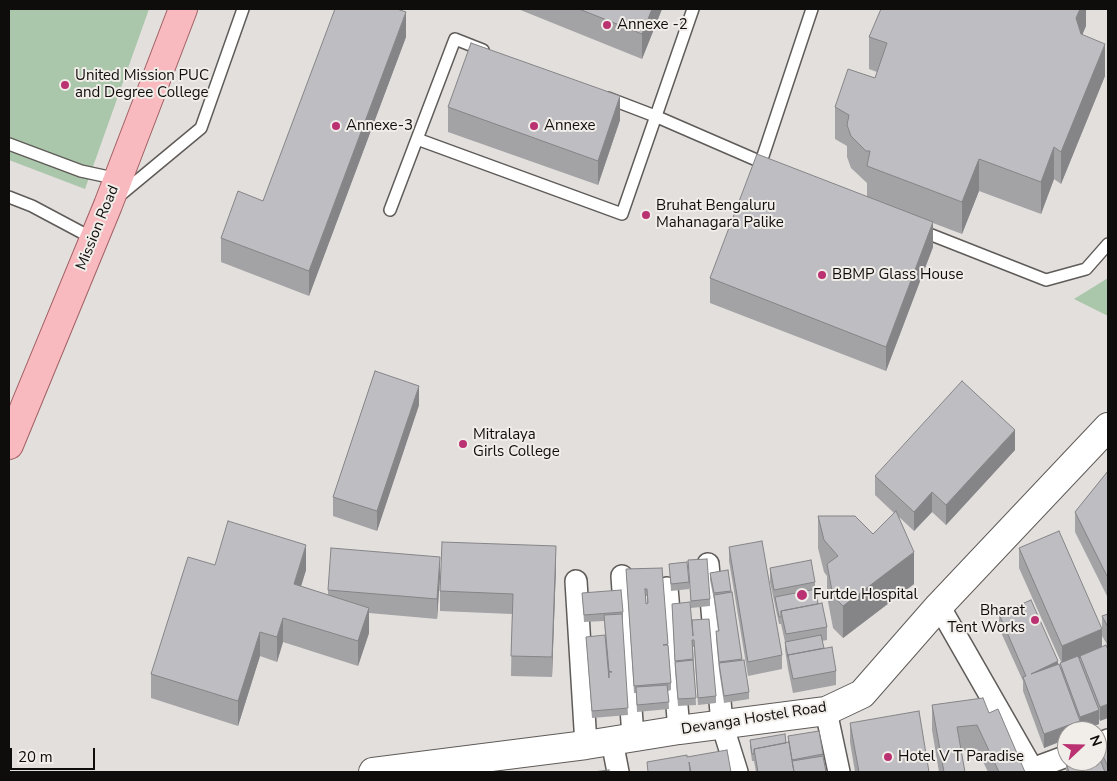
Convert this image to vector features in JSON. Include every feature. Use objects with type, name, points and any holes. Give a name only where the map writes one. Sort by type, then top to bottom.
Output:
[{"type":"main road","name":"Mission Road","points":[[9,445],[108,205],[183,9]]},
{"type":"main road","name":"Devanga Hostel Road","points":[[388,771],[468,766],[679,730],[826,711],[862,694],[939,606],[1108,427]]},
{"type":"street","points":[[708,564],[722,724],[737,772]]},
{"type":"street","points":[[610,741],[622,576]]},
{"type":"street","points":[[576,581],[618,772]]},
{"type":"street","points":[[667,588],[679,730]]},
{"type":"street","points":[[939,606],[1033,771],[1057,760]]},
{"type":"street","points":[[826,711],[839,772]]},
{"type":"lane","points":[[108,205],[202,128],[243,9]]},
{"type":"lane","points":[[418,139],[622,214],[693,9]]},
{"type":"lane","points":[[601,95],[655,116],[765,164],[812,9]]},
{"type":"lane","points":[[390,210],[455,39],[491,53]]},
{"type":"lane","points":[[9,144],[81,170],[118,179]]},
{"type":"lane","points":[[9,197],[32,206],[94,239]]},
{"type":"lane","points":[[906,224],[1046,280],[1086,269],[1108,244]]},
{"type":"green space","name":"United Mission PUC and Degree College","points":[[9,9],[149,9],[85,189],[9,160]]},
{"type":"green space","points":[[1108,278],[1108,316],[1074,299]]},
{"type":"building","name":"Annexe-3","points":[[335,9],[397,9],[406,12],[309,271],[221,238],[238,191],[263,201]]},
{"type":"building","points":[[579,9],[652,9],[642,34]]},
{"type":"building","points":[[881,9],[1080,9],[1076,18],[1081,34],[1105,44],[1061,152],[1054,147],[1041,182],[979,159],[962,202],[867,166],[870,151],[866,151],[851,136],[847,125],[849,115],[835,107],[848,69],[875,78],[887,43],[869,37]]},
{"type":"building","name":"Annexe","points":[[471,43],[620,96],[598,161],[448,107]]},
{"type":"building","name":"BBMP Glass House","points":[[757,154],[933,222],[886,347],[710,278]]},
{"type":"building","points":[[375,371],[419,386],[377,511],[333,497]]},
{"type":"building","points":[[962,381],[1015,430],[946,505],[932,492],[914,512],[875,476]]},
{"type":"building","points":[[1108,471],[1108,576],[1107,576],[1075,512]]},
{"type":"building","points":[[896,511],[914,552],[843,606],[833,596],[827,564],[838,556],[824,540],[818,516],[855,516],[873,534]]},
{"type":"building","points":[[228,521],[306,545],[294,584],[369,608],[358,641],[283,618],[277,637],[260,632],[238,701],[151,674],[188,557],[215,565]]},
{"type":"building","points":[[1059,531],[1102,629],[1062,646],[1019,548]]},
{"type":"building","points":[[762,541],[782,655],[748,662],[729,547]]},
{"type":"building","points":[[442,542],[556,546],[552,657],[511,656],[513,594],[440,591]]},
{"type":"building","points":[[331,548],[440,557],[437,599],[328,590]]},
{"type":"building","points":[[707,559],[710,599],[691,601],[688,560]]},
{"type":"building","points":[[811,560],[815,582],[774,590],[770,568]]},
{"type":"building","points":[[687,562],[689,582],[671,584],[669,564]]},
{"type":"building","points":[[662,568],[668,644],[663,645],[668,645],[671,683],[634,686],[626,569]],"holes":[[[645,589],[647,589],[648,603],[646,604]]]},
{"type":"building","points":[[728,570],[731,591],[714,593],[710,573]]},
{"type":"building","points":[[816,589],[818,604],[781,611],[781,617],[779,617],[775,597]]},
{"type":"building","points":[[621,590],[623,612],[584,615],[582,593]]},
{"type":"building","points":[[732,592],[742,659],[719,662],[716,631],[719,631],[714,595]]},
{"type":"building","points":[[1031,600],[1058,661],[1031,674],[1059,664],[1080,721],[1057,721],[1057,729],[1044,734],[1023,677],[1026,676],[999,614]]},
{"type":"building","points":[[690,602],[693,636],[692,620],[709,619],[716,696],[698,698],[694,640],[692,640],[693,659],[675,661],[672,604]]},
{"type":"building","points":[[822,603],[827,627],[786,634],[781,611]]},
{"type":"building","points":[[622,614],[628,708],[592,711],[586,637],[605,635],[609,678],[609,672],[612,672],[609,671],[604,615]]},
{"type":"building","points":[[1108,614],[1108,627],[1102,616]]},
{"type":"building","points":[[821,635],[824,648],[788,655],[788,657],[785,642]]},
{"type":"building","points":[[1106,645],[1108,650],[1108,704],[1100,707],[1080,656]]},
{"type":"building","points":[[832,647],[836,671],[793,679],[788,655]]},
{"type":"building","points":[[1078,656],[1099,710],[1080,717],[1060,663]]},
{"type":"building","points":[[693,660],[696,698],[678,699],[675,662]]},
{"type":"building","points":[[744,660],[749,692],[724,696],[719,663]]},
{"type":"building","points":[[667,685],[669,702],[637,705],[636,687]]},
{"type":"building","points":[[983,698],[989,713],[998,709],[1025,772],[999,772],[977,725],[957,727],[965,772],[944,772],[932,705]]},
{"type":"building","name":"Hotel V T Paradise","points":[[919,711],[929,772],[859,772],[850,723]]},
{"type":"building","points":[[819,731],[823,754],[792,760],[788,736]]},
{"type":"building","points":[[785,734],[786,743],[754,749],[754,754],[752,754],[750,740]]},
{"type":"building","points":[[789,742],[794,772],[758,772],[754,749]]},
{"type":"building","points":[[1108,746],[1108,767],[1107,765]]},
{"type":"building","points":[[727,750],[731,772],[691,772],[689,762],[690,772],[648,772],[647,762]]},
{"type":"building","points":[[823,756],[826,772],[794,772],[792,761]]},
{"type":"building","points":[[609,770],[609,772],[593,772]]},
{"type":"building","points":[[1069,771],[1105,772],[1069,772]]},
{"type":"place","name":"Annexe -2","points":[[607,25]]},
{"type":"place","name":"United Mission PUC and Degree College","points":[[65,85]]},
{"type":"place","name":"Annexe-3","points":[[336,126]]},
{"type":"place","name":"Annexe","points":[[534,126]]},
{"type":"place","name":"Bruhat Bengaluru Mahanagara Palike","points":[[646,215]]},
{"type":"place","name":"BBMP Glass House","points":[[822,275]]},
{"type":"place","name":"Mitralaya Girls College","points":[[463,444]]},
{"type":"place","name":"Furtde Hospital","points":[[802,595]]},
{"type":"place","name":"Bharat Tent Works","points":[[1035,620]]},
{"type":"place","name":"Hotel V T Paradise","points":[[888,757]]}]
